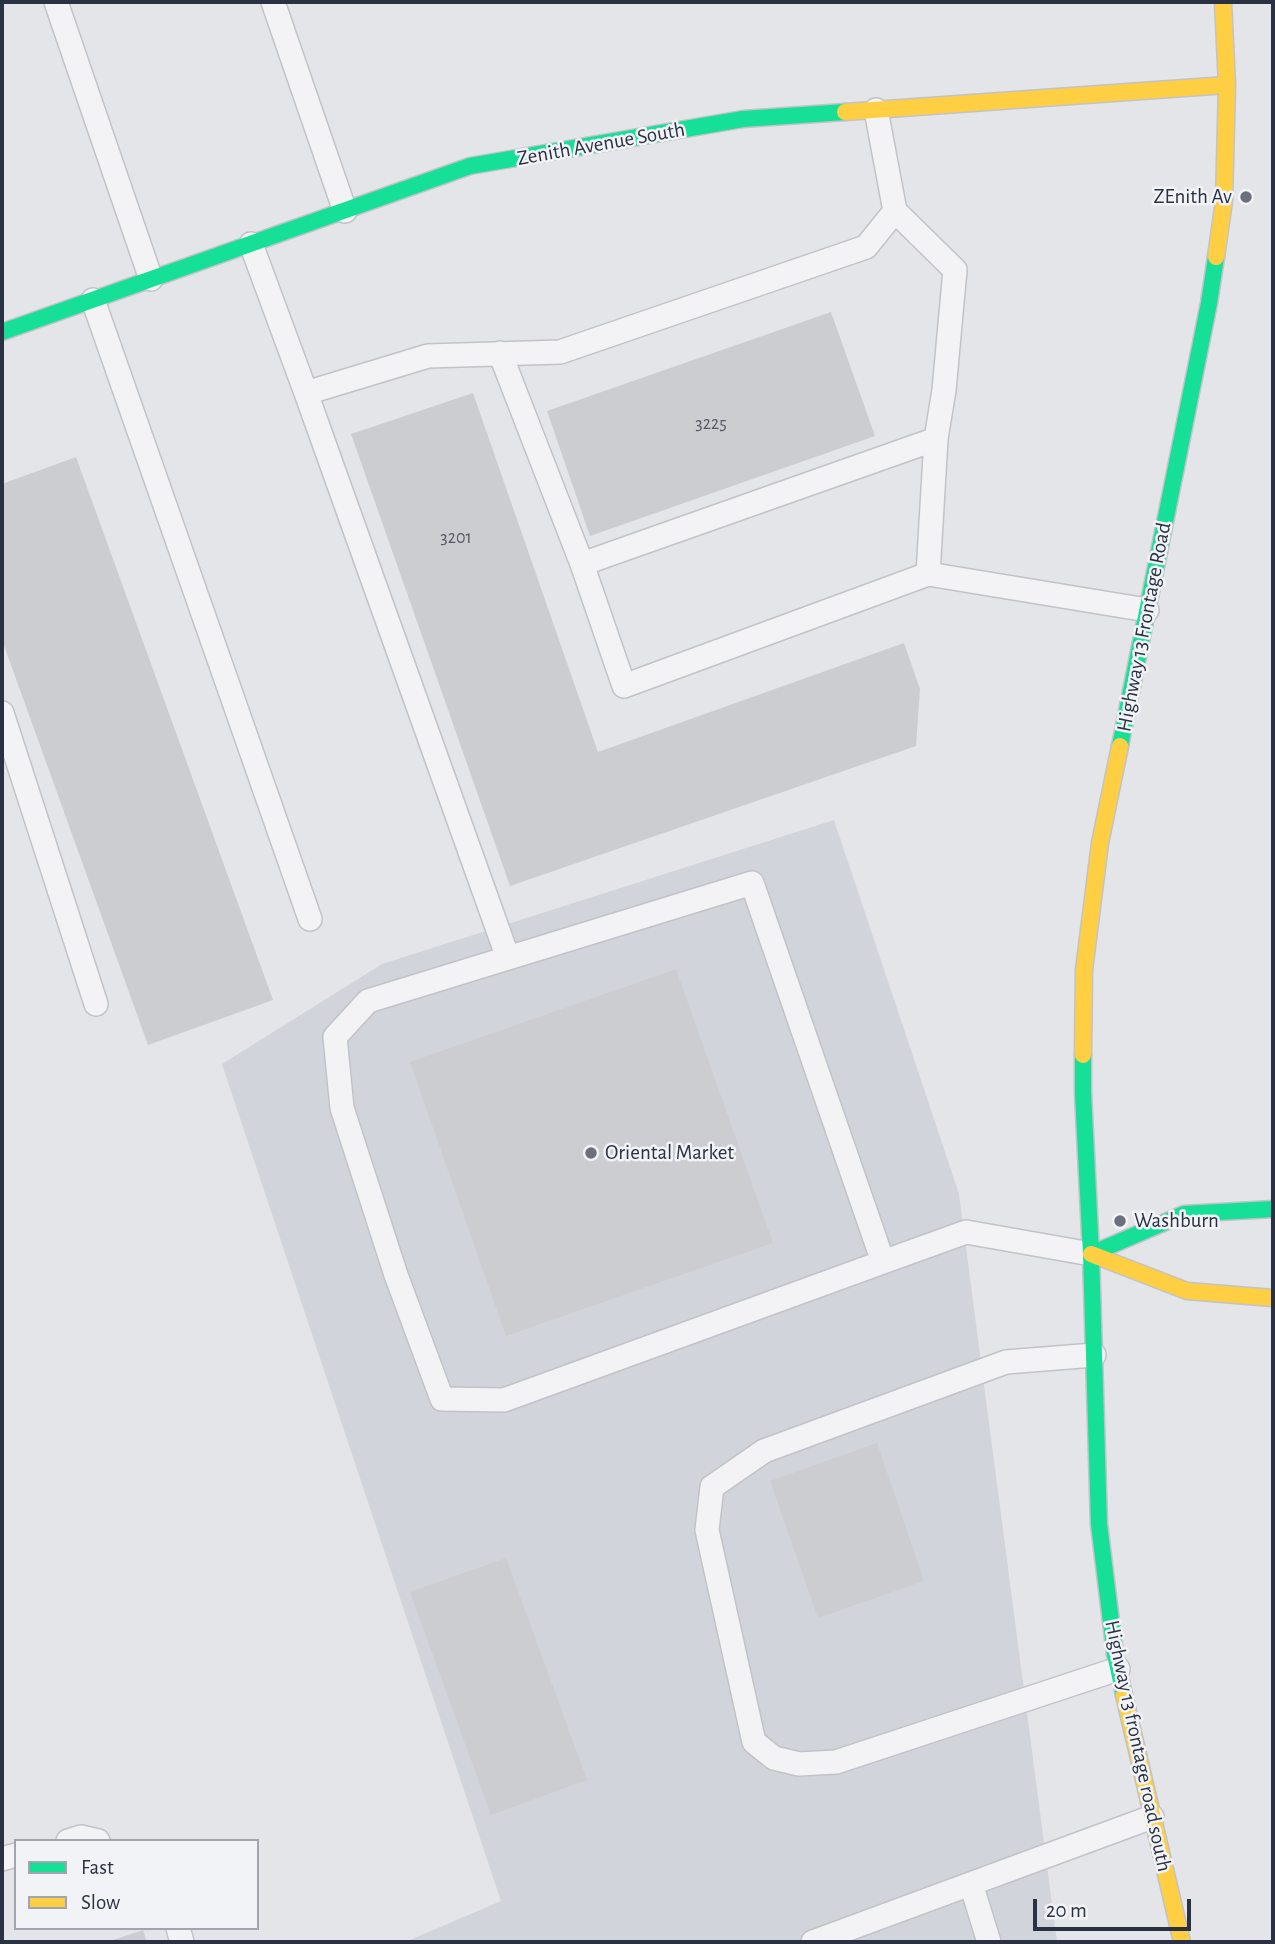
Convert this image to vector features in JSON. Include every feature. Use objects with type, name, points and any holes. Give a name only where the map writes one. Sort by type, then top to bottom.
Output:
[{"type":"street","name":"Highway 13 Frontage Road","points":[[1091,1254],[1083,1093],[1084,970],[1100,843],[1209,303],[1224,201],[1227,85],[1223,2]]},
{"type":"street","name":"Zenith Avenue South","points":[[2,332],[470,166],[743,120],[1227,85]]},
{"type":"street","points":[[1091,1254],[1184,1213],[1273,1209]]},
{"type":"street","points":[[1091,1254],[1188,1290],[1273,1298]]},
{"type":"street","name":"Highway 13 frontage road south","points":[[1091,1254],[1099,1524],[1118,1669],[1182,1942]]},
{"type":"lane","points":[[56,2],[150,279]]},
{"type":"lane","points":[[273,2],[345,211]]},
{"type":"lane","points":[[876,110],[895,211],[955,270],[944,390],[936,439],[928,574]]},
{"type":"lane","points":[[306,393],[428,356],[560,352],[866,247],[895,211]]},
{"type":"lane","points":[[251,244],[508,958]]},
{"type":"lane","points":[[93,300],[310,919]]},
{"type":"lane","points":[[500,353],[582,564],[624,686],[928,574],[1147,610]]},
{"type":"lane","points":[[582,564],[936,439]]},
{"type":"lane","points":[[2,713],[96,1004]]},
{"type":"lane","points":[[883,1262],[752,883],[368,1002],[335,1037],[342,1108],[396,1275],[442,1399],[504,1400],[966,1232],[1091,1254]]},
{"type":"lane","points":[[1094,1355],[1006,1362],[764,1451],[712,1487],[707,1530],[754,1742],[774,1758],[799,1764],[836,1762],[1118,1669]]},
{"type":"lane","points":[[813,1942],[1152,1817]]},
{"type":"lane","points":[[971,1884],[989,1942]]},
{"type":"shaded area","points":[[834,820],[959,1194],[1057,1942],[405,1942],[501,1901],[222,1064],[382,964]]},
{"type":"building","points":[[831,312],[875,436],[590,536],[547,411]]},
{"type":"building","points":[[473,393],[598,752],[904,643],[920,689],[916,746],[510,886],[351,434]]},
{"type":"building","points":[[76,457],[273,1000],[148,1045],[2,640],[2,484]]},
{"type":"building","name":"Oriental Market","points":[[676,969],[773,1243],[506,1336],[410,1062]]},
{"type":"building","points":[[877,1443],[924,1581],[818,1618],[770,1481]]},
{"type":"building","points":[[506,1558],[587,1780],[491,1815],[410,1592]]},
{"type":"building","points":[[143,1930],[147,1942],[107,1942]]},
{"type":"traffic: fast","points":[[2,332],[470,166],[743,119],[845,112]]},
{"type":"traffic: fast","points":[[1120,746],[1216,257]]},
{"type":"traffic: fast","points":[[1083,1055],[1099,1524],[1115,1654],[1124,1695]]},
{"type":"traffic: fast","points":[[1091,1254],[1184,1214],[1273,1209]]},
{"type":"traffic: slow","points":[[1216,257],[1224,201],[1227,85],[1223,2]]},
{"type":"traffic: slow","points":[[845,112],[1227,85]]},
{"type":"traffic: slow","points":[[1083,1055],[1084,970],[1100,843],[1120,746]]},
{"type":"traffic: slow","points":[[1091,1254],[1187,1291],[1273,1298]]},
{"type":"traffic: slow","points":[[1124,1695],[1182,1942]]},
{"type":"place","name":"ZEnith Av","points":[[1246,197]]},
{"type":"place","name":"Oriental Market","points":[[591,1153]]},
{"type":"place","name":"Washburn","points":[[1120,1221]]}]
